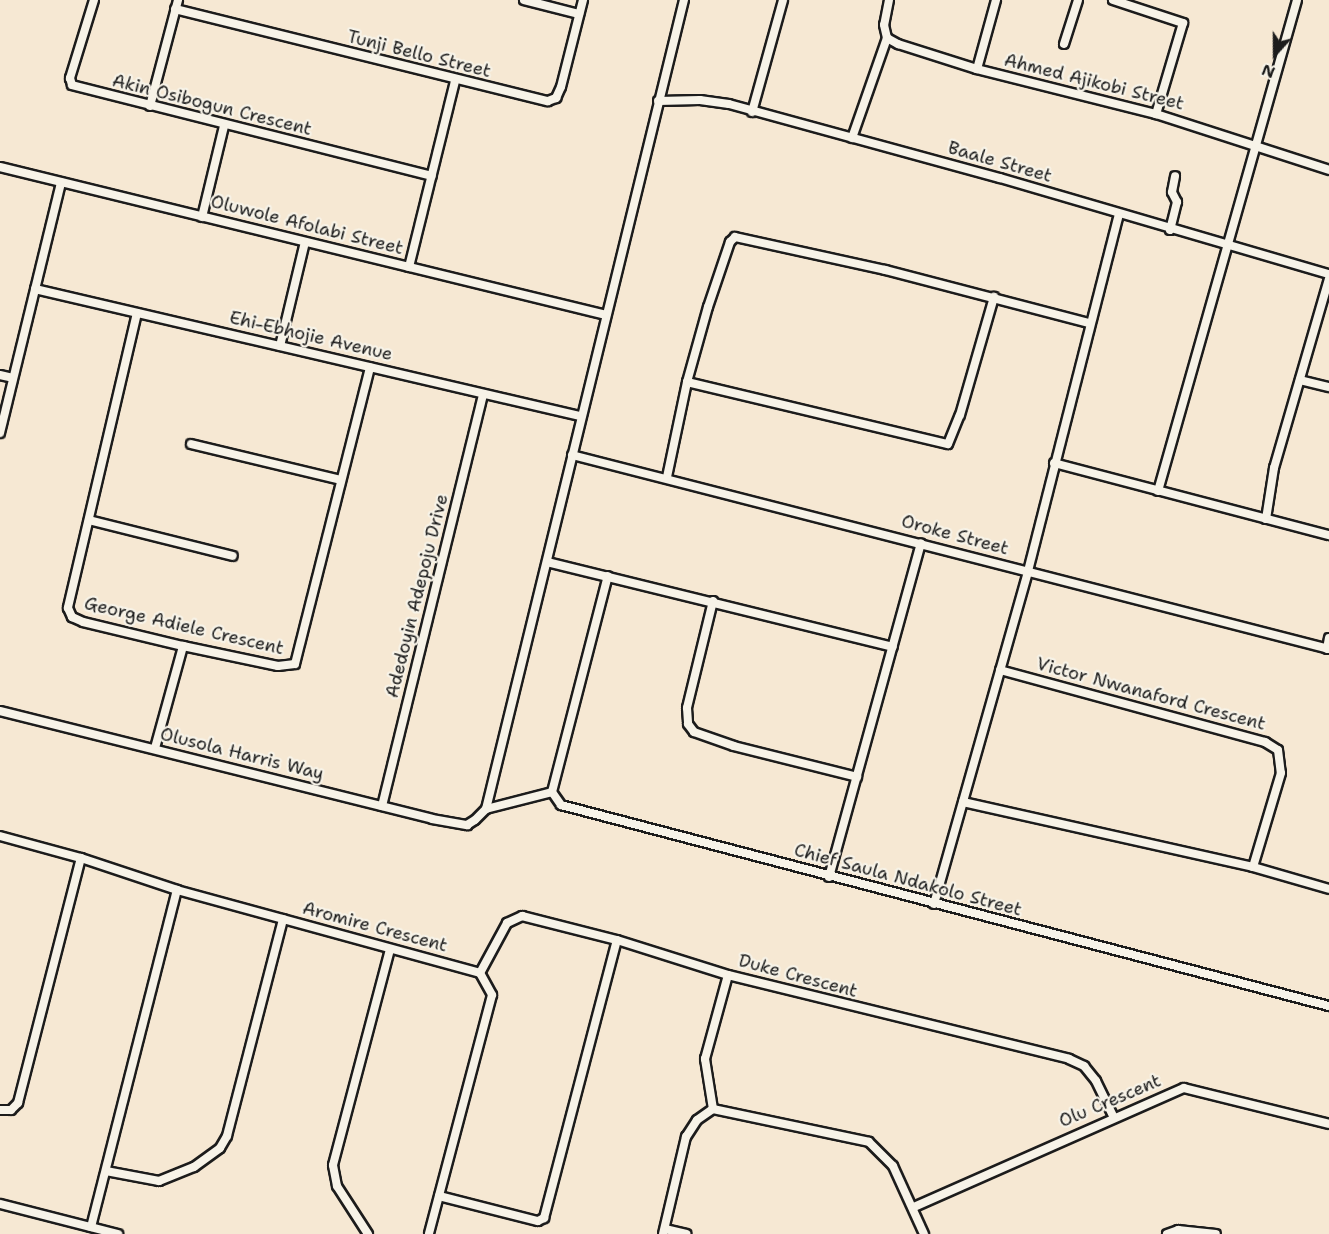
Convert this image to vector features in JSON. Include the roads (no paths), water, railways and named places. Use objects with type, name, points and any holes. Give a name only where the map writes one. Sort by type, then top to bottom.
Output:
[{"type":"street","name":"Akin Osibogun Crescent","points":[[94,0],[70,83],[224,126],[432,176]]},
{"type":"street","points":[[524,0],[579,14]]},
{"type":"street","name":"Tunji Bello Street","points":[[176,5],[455,81],[554,100],[561,87],[583,0]]},
{"type":"street","points":[[608,576],[552,792],[486,809],[548,562],[580,416],[684,0]]},
{"type":"street","points":[[752,112],[783,0]]},
{"type":"street","points":[[852,138],[887,38],[884,25],[889,0]]},
{"type":"street","points":[[977,69],[996,0]]},
{"type":"street","points":[[1064,44],[1078,0]]},
{"type":"street","points":[[1113,0],[1183,23],[1156,114]]},
{"type":"street","points":[[1158,491],[1298,0]]},
{"type":"street","points":[[150,106],[176,5]]},
{"type":"street","name":"Ahmed Ajikobi Street","points":[[887,38],[977,69],[1156,114],[1257,144],[1329,170]]},
{"type":"street","points":[[409,267],[455,81]]},
{"type":"street","name":"Baale Street","points":[[658,101],[700,100],[752,112],[852,138],[1329,274]]},
{"type":"street","points":[[202,216],[224,126]]},
{"type":"street","name":"Oluwole Afolabi Street","points":[[0,167],[606,315]]},
{"type":"street","points":[[1170,230],[1178,202],[1172,192],[1175,176]]},
{"type":"street","points":[[0,433],[61,182]]},
{"type":"street","points":[[934,904],[1028,571],[1089,323],[1119,215]]},
{"type":"street","points":[[667,477],[687,382],[708,307],[730,242],[735,237],[994,297],[1089,323]]},
{"type":"street","points":[[280,346],[305,242]]},
{"type":"street","points":[[1266,519],[1274,468],[1329,279]]},
{"type":"street","name":"Ehi-Ebhojie Avenue","points":[[35,289],[580,416]]},
{"type":"street","points":[[687,382],[948,444],[960,416],[994,297]]},
{"type":"street","name":"George Adiele Crescent","points":[[137,313],[69,596],[72,617],[183,646],[278,666],[295,664],[370,367]]},
{"type":"street","points":[[0,375],[13,378]]},
{"type":"street","points":[[1300,380],[1329,387]]},
{"type":"street","name":"Adedoyin Adepoju Drive","points":[[382,806],[483,394]]},
{"type":"street","points":[[191,444],[341,480]]},
{"type":"street","name":"Oroke Street","points":[[572,455],[667,477],[1328,649]]},
{"type":"street","points":[[1054,463],[1329,535]]},
{"type":"street","points":[[89,520],[233,556]]},
{"type":"street","points":[[829,877],[921,543]]},
{"type":"street","points":[[548,562],[892,647]]},
{"type":"street","points":[[713,601],[687,708],[688,724],[694,732],[734,746],[857,777]]},
{"type":"street","points":[[1328,649],[1329,638]]},
{"type":"street","points":[[154,748],[183,646]]},
{"type":"street","name":"Victor Nwanaford Crescent","points":[[1000,670],[1265,742],[1278,750],[1281,773],[1253,867]]},
{"type":"street","name":"Olusola Harris Way","points":[[0,711],[462,825],[475,820],[486,809]]},
{"type":"street","name":"Chief Saula Ndakolo Street","points":[[552,792],[561,805],[1329,1006]]},
{"type":"street","points":[[963,802],[1253,867],[1329,890]]},
{"type":"street","name":"Aromire Crescent","points":[[0,836],[81,858],[177,890],[480,974]]},
{"type":"street","points":[[0,1110],[11,1110],[18,1103],[81,858]]},
{"type":"street","points":[[92,1227],[177,890]]},
{"type":"street","name":"Duke Crescent","points":[[480,974],[501,933],[514,917],[617,939],[728,975],[1069,1059],[1090,1073],[1113,1116]]},
{"type":"street","points":[[106,1171],[159,1181],[194,1167],[220,1148],[227,1136],[283,919]]},
{"type":"street","points":[[439,1196],[538,1221],[544,1218],[617,939]]},
{"type":"street","points":[[368,1234],[337,1186],[333,1165],[390,949]]},
{"type":"street","points":[[429,1234],[492,995],[492,988],[480,974]]},
{"type":"street","points":[[713,1109],[705,1059],[728,975]]},
{"type":"street","name":"Olu Crescent","points":[[914,1207],[1113,1116],[1184,1088],[1329,1124]]},
{"type":"street","points":[[686,1234],[664,1231],[686,1137],[697,1120],[713,1109],[868,1142],[893,1166],[914,1207],[924,1234]]},
{"type":"street","points":[[0,1204],[118,1234]]},
{"type":"street","points":[[1167,1234],[1178,1230],[1216,1234]]}]
